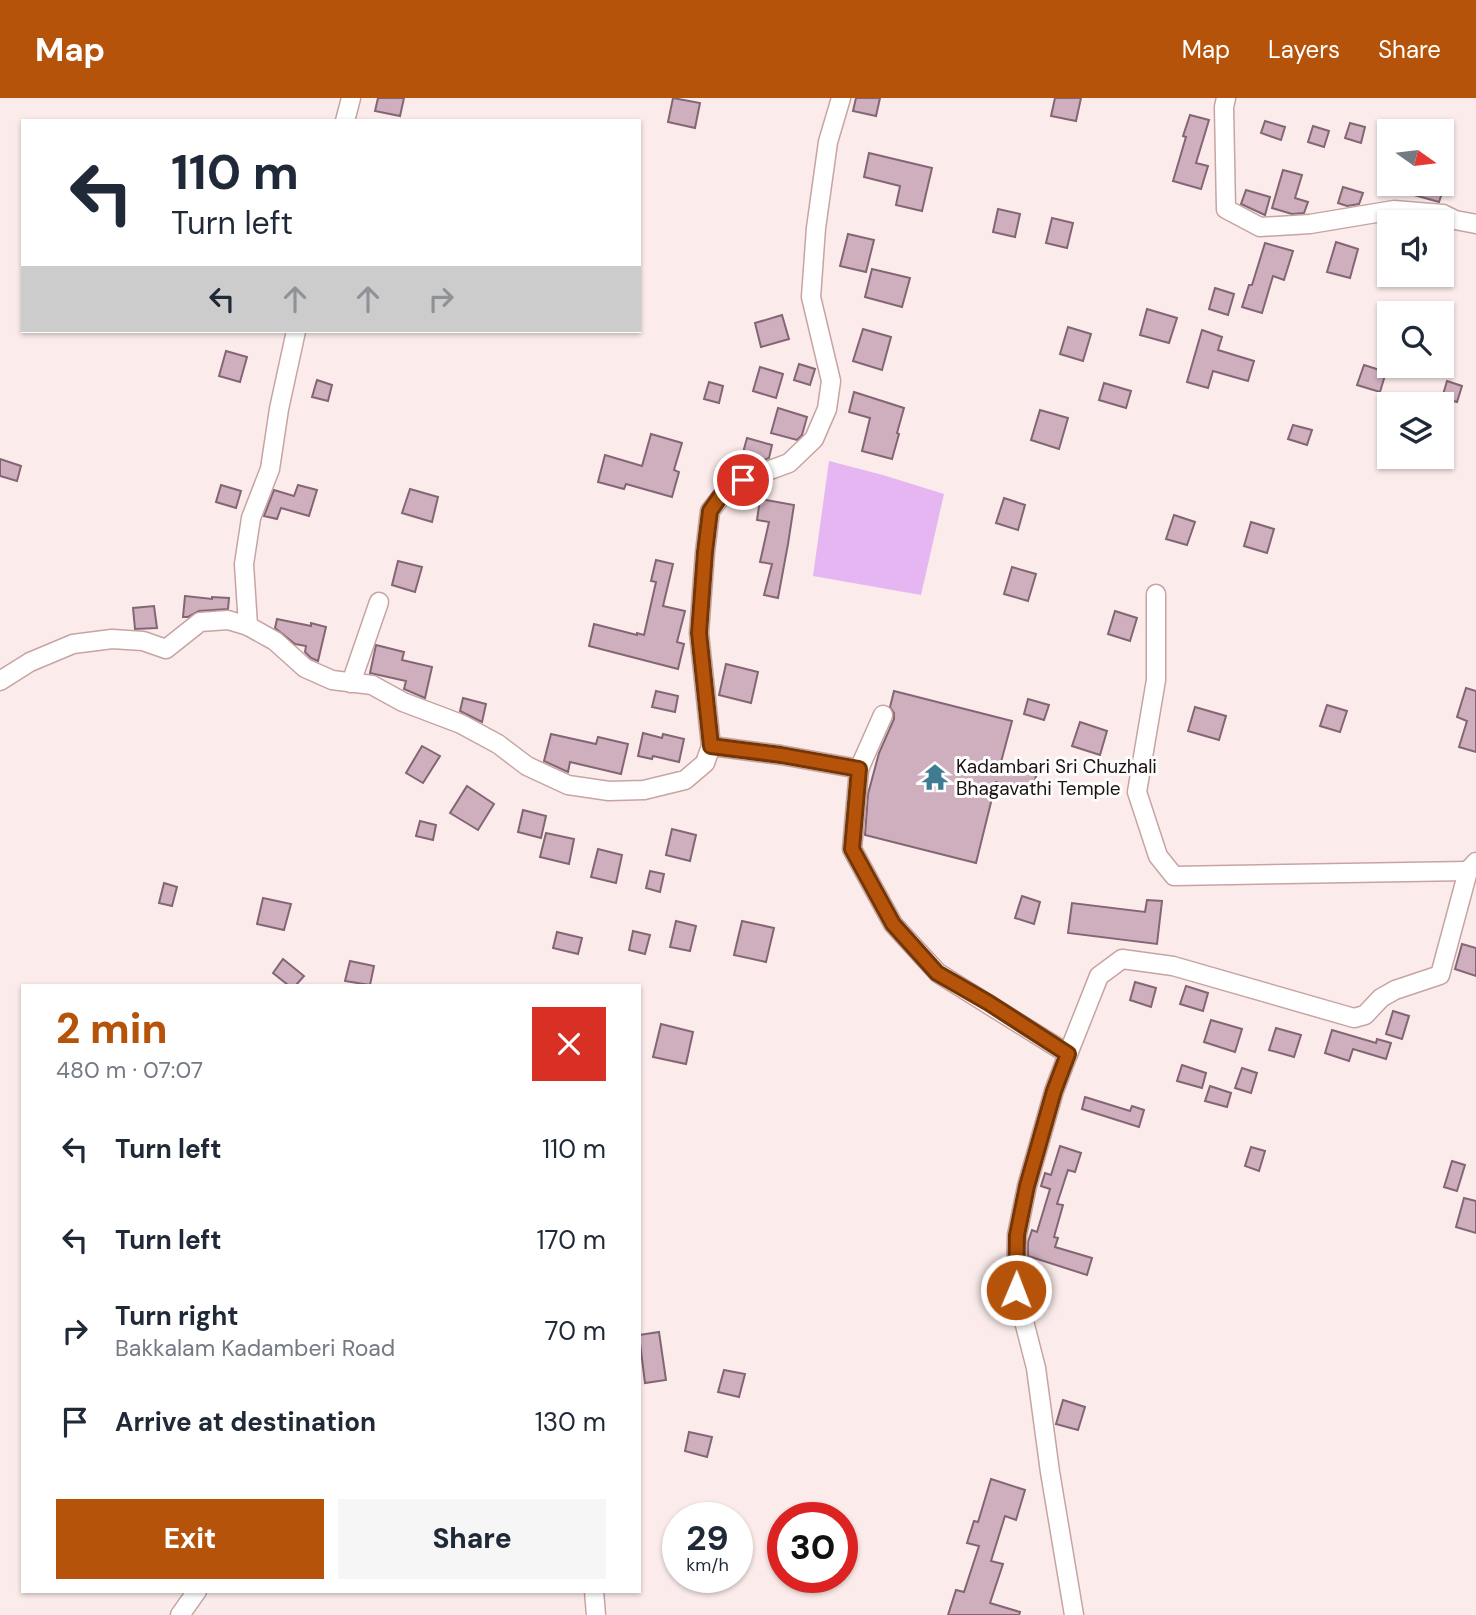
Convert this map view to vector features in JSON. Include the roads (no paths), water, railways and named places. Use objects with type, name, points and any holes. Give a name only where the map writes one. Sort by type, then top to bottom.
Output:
[{"type":"street","points":[[346,119],[351,98]]},
{"type":"street","points":[[0,681],[30,662],[73,644],[112,639],[143,641],[166,649],[200,622],[228,620],[248,626],[275,641],[305,668],[332,680],[372,685],[403,702],[461,724],[498,744],[527,766],[568,785],[609,791],[644,790],[685,780],[705,763],[711,746],[699,633],[710,511],[720,497],[743,480],[789,463],[814,439],[827,409],[831,381],[811,297],[816,228],[828,142],[841,98]]},
{"type":"street","points":[[1226,98],[1226,209],[1260,227],[1310,224],[1394,210],[1443,214],[1455,220],[1476,224]]},
{"type":"street","points":[[248,626],[244,564],[251,518],[270,469],[279,409],[296,333]]},
{"type":"street","points":[[1074,1615],[1036,1368],[1016,1290],[1017,1235],[1027,1186],[1054,1091],[1099,976],[1122,959],[1173,966],[1354,1018],[1365,1015],[1381,998],[1395,990],[1440,975],[1472,866],[1174,876],[1158,856],[1137,792],[1156,680],[1156,594]]},
{"type":"street","points":[[351,683],[379,602]]},
{"type":"street","points":[[883,715],[859,769],[852,849],[893,924],[937,973],[1068,1054]]},
{"type":"street","points":[[711,746],[859,769]]},
{"type":"street","points":[[180,1615],[196,1593]]},
{"type":"street","points":[[594,1593],[596,1615]]},
{"type":"place","name":"Kadambari Sri Chuzhali Bhagavathi Temple","points":[[935,777]]}]
